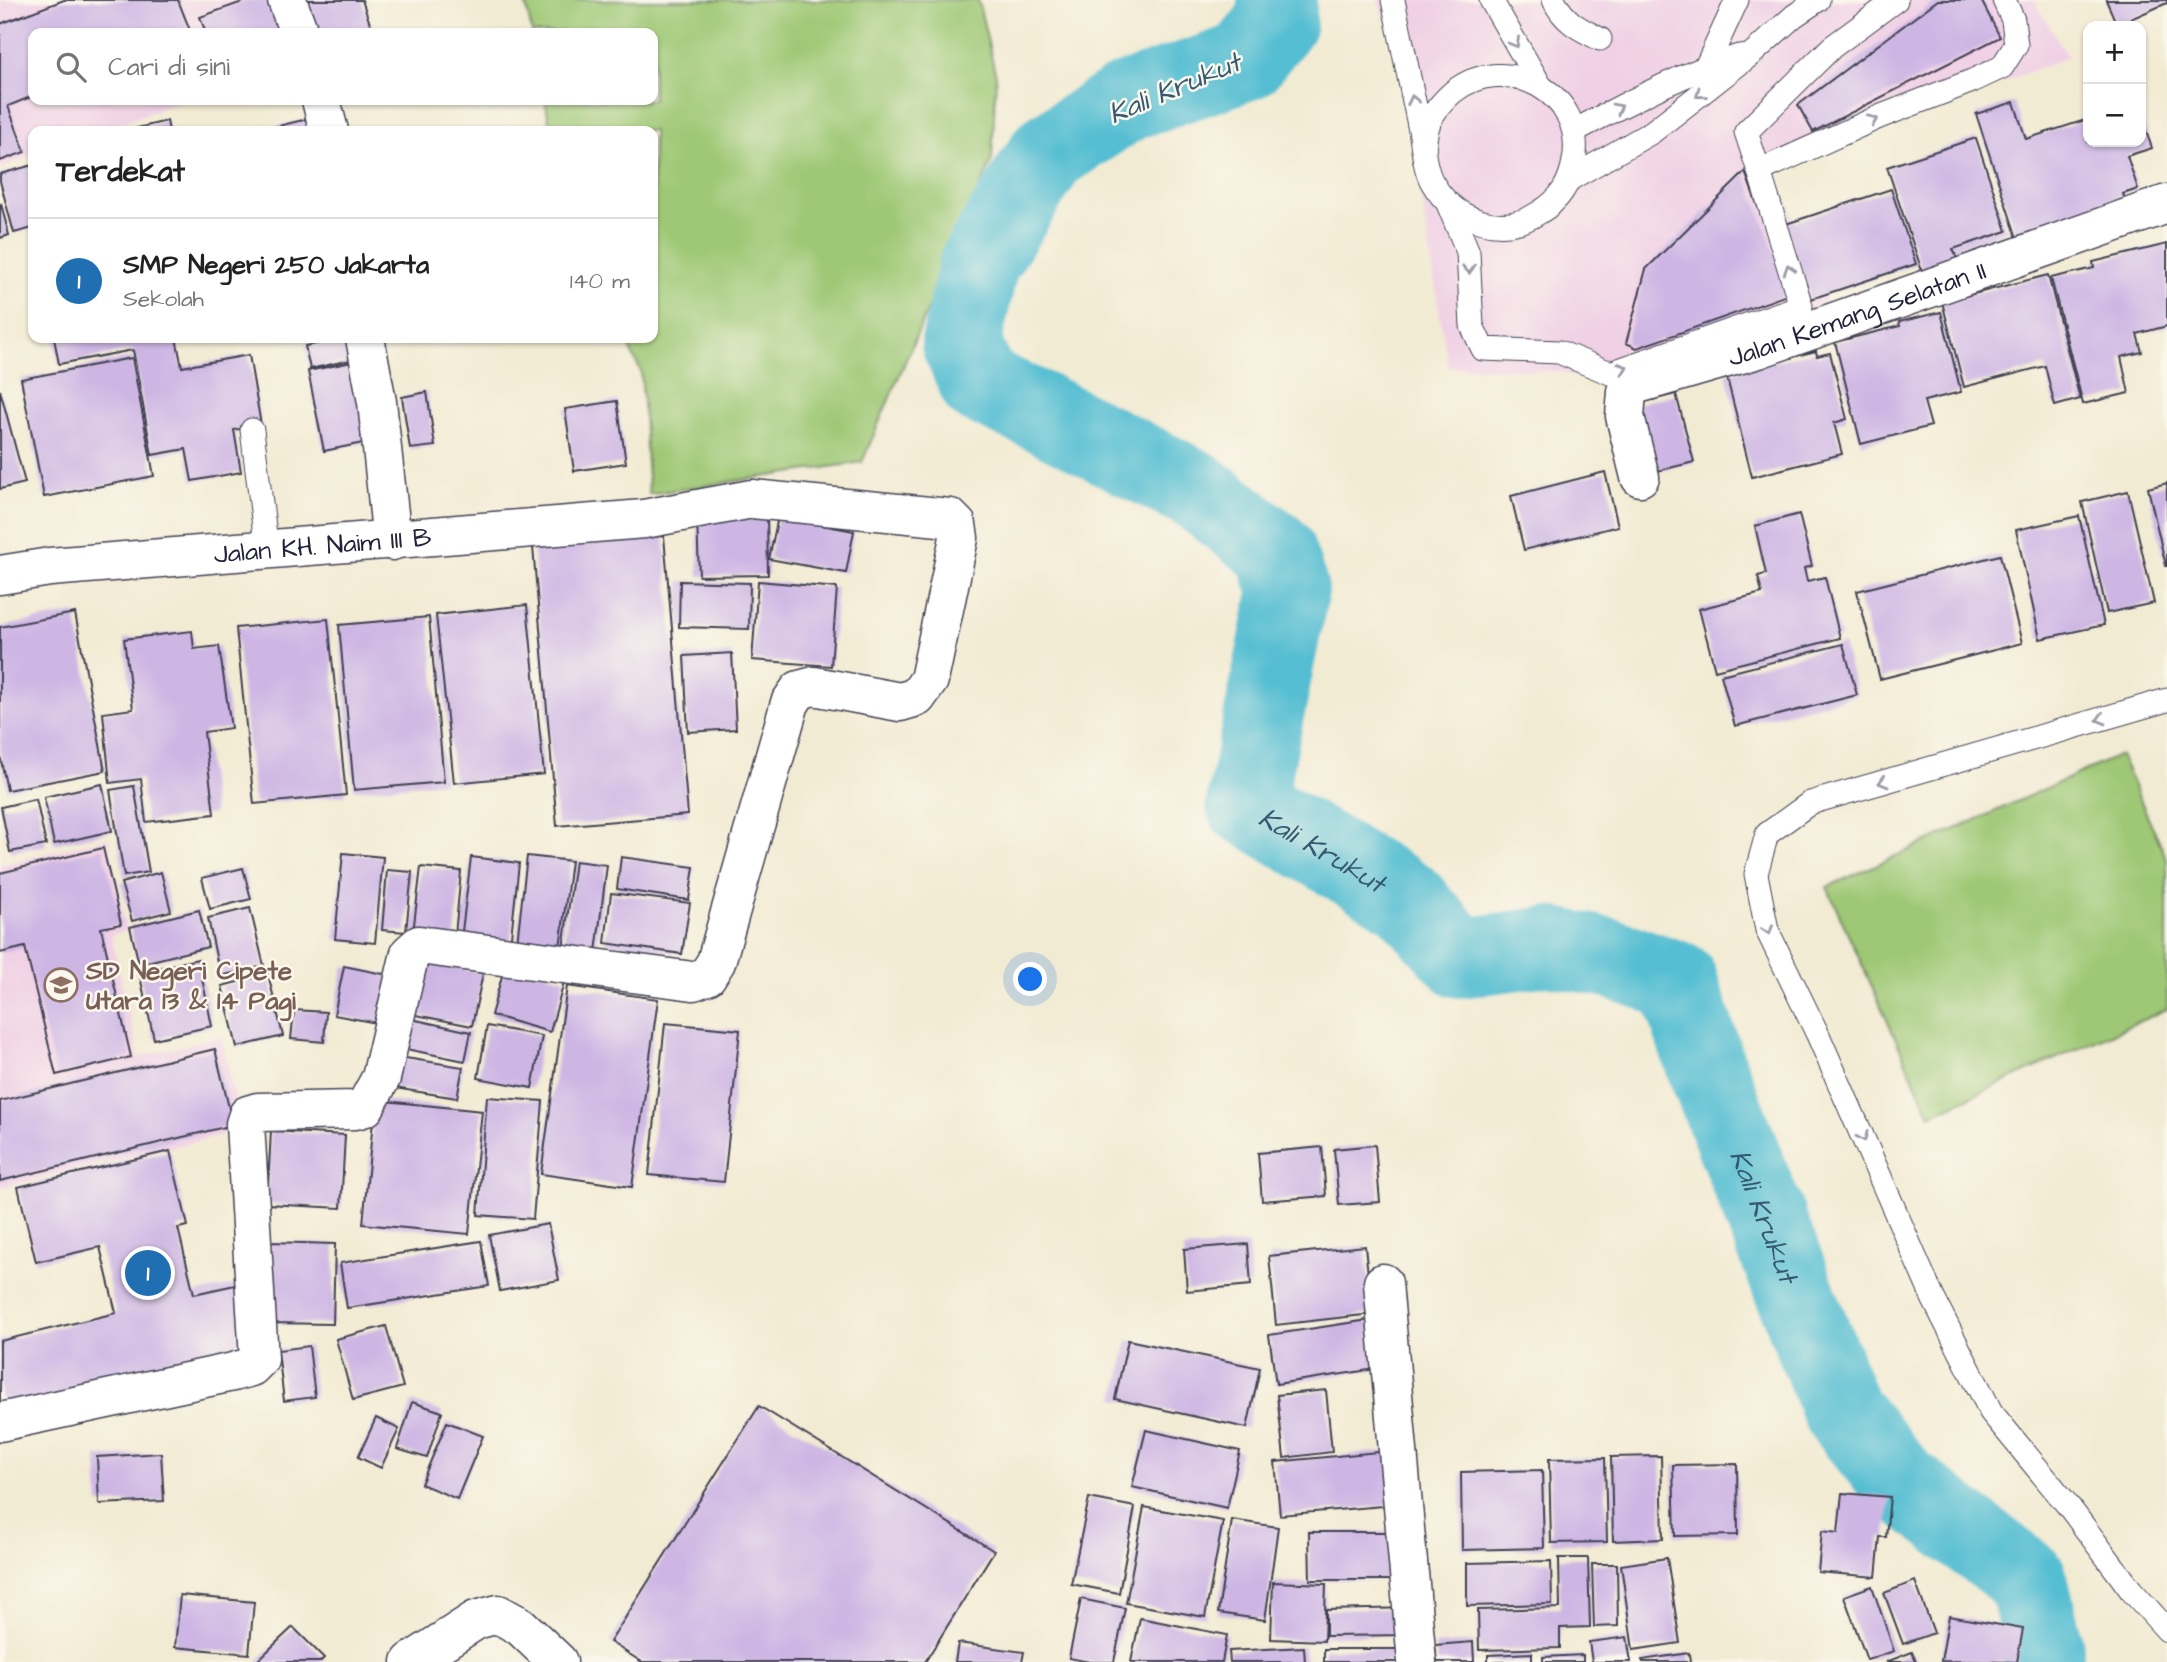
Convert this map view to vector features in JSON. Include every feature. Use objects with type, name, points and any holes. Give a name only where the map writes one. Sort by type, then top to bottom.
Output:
[{"type":"street","points":[[287,0],[297,28]]},
{"type":"street","points":[[322,105],[327,126]]},
{"type":"street","name":"Jalan Kemang Selatan II","points":[[1640,477],[1625,416],[1627,392],[1634,384],[1758,349],[2167,204]]},
{"type":"street","points":[[366,343],[377,402],[392,541]]},
{"type":"street","name":"Jalan KH. Naim III B","points":[[0,575],[50,567],[644,519],[752,499],[950,518],[957,525],[959,538],[929,680],[917,697],[900,702],[814,686],[799,690],[790,703],[716,962],[707,976],[693,981],[419,945],[410,953],[381,1078],[365,1107],[355,1111],[258,1112],[248,1115],[245,1125],[259,1359],[251,1367],[0,1422]]},
{"type":"street","points":[[1383,1283],[1417,1662]]},
{"type":"street","points":[[411,1662],[475,1620],[498,1614],[520,1626],[558,1662]]},
{"type":"lane","points":[[1393,0],[1431,180],[1448,204],[1468,252],[1472,326],[1483,349],[1559,352],[1611,373],[1801,306],[1746,132],[1832,47],[1896,0]]},
{"type":"lane","points":[[1448,204],[1472,220],[1501,226],[1530,220],[1554,204],[1570,179],[1576,150],[1574,131],[1567,113],[1540,85],[1491,0]]},
{"type":"lane","points":[[1553,0],[1560,14],[1578,28],[1600,39]]},
{"type":"lane","points":[[1706,67],[1737,0]]},
{"type":"lane","points":[[1570,179],[1652,132],[1754,52],[1794,16],[1818,0]]},
{"type":"lane","points":[[1759,171],[1879,117],[2002,67],[2016,45],[2013,20],[2004,0]]},
{"type":"lane","points":[[1574,131],[1663,84],[1754,52]]},
{"type":"lane","points":[[1424,152],[1428,125],[1442,102],[1462,85],[1488,75],[1515,76],[1540,85]]},
{"type":"lane","points":[[252,430],[267,551]]},
{"type":"lane","points":[[2167,700],[1810,803],[1767,834],[1756,874],[1767,930],[1818,1035],[1934,1298],[1991,1412],[2070,1508],[2131,1590],[2167,1630]]},
{"type":"shaded area","points":[[0,0],[279,0],[289,28],[28,28],[28,105],[171,105],[113,126],[28,126],[28,157],[0,168]]},
{"type":"shaded area","points":[[1378,0],[2034,0],[2068,57],[1774,169],[1827,303],[1608,388],[1562,372],[1448,366],[1399,56]]},
{"type":"shaded area","name":"SD Negeri Cipete Utara 13 & 14 Pagi","points":[[108,838],[126,931],[111,935],[139,1057],[221,1036],[242,1130],[0,1188],[0,865]]},
{"type":"green space","points":[[525,0],[978,0],[996,76],[992,160],[862,462],[649,494],[641,371],[627,343],[658,343],[658,126],[550,126],[546,105],[658,105],[658,28],[531,28]]},
{"type":"green space","points":[[2120,755],[2167,859],[2167,1009],[1930,1115],[1827,887]]},
{"type":"building","points":[[64,0],[178,0],[189,28],[28,28],[28,98],[8,106],[25,152],[0,161],[0,24]]},
{"type":"building","points":[[248,0],[272,0],[282,28],[204,28],[200,17]]},
{"type":"building","points":[[295,0],[362,0],[371,28],[304,28]]},
{"type":"building","points":[[1938,0],[1981,0],[2000,37],[1813,132],[1798,105]]},
{"type":"building","points":[[2106,0],[2167,0],[2167,3],[2126,21],[2115,21]]},
{"type":"building","points":[[2014,102],[2026,139],[2083,121],[2083,147],[2146,147],[2146,131],[2152,148],[2127,156],[2138,189],[2123,194],[2128,209],[2018,241],[1976,114]]},
{"type":"building","points":[[307,119],[309,126],[278,126]]},
{"type":"building","points":[[167,121],[168,126],[146,126]]},
{"type":"building","points":[[1976,138],[2007,231],[1953,249],[1960,265],[1924,277],[1887,167]]},
{"type":"building","points":[[28,166],[28,229],[14,233],[0,174]]},
{"type":"building","points":[[1745,172],[1790,294],[1637,348],[1626,343],[1646,269]]},
{"type":"building","points":[[1891,189],[1916,264],[1811,299],[1786,224]]},
{"type":"building","points":[[0,205],[9,235],[0,238]]},
{"type":"building","points":[[2167,244],[2167,326],[2137,334],[2142,352],[2121,357],[2129,393],[2083,404],[2051,278],[2094,268],[2093,262]]},
{"type":"building","points":[[2048,275],[2080,399],[2055,406],[2045,366],[1964,387],[1942,302]]},
{"type":"building","points":[[1941,312],[1961,392],[1924,401],[1931,426],[1861,444],[1835,342],[1900,326],[1899,322]]},
{"type":"building","points":[[55,343],[177,343],[182,367],[249,355],[261,425],[234,430],[241,472],[192,481],[186,449],[152,455],[133,350],[59,364]]},
{"type":"building","points":[[349,343],[355,359],[310,369],[305,346]]},
{"type":"building","points":[[1816,351],[1817,356],[1830,353],[1847,419],[1834,423],[1842,454],[1752,477],[1726,374]]},
{"type":"building","points":[[132,358],[154,476],[44,497],[21,379]]},
{"type":"building","points":[[352,362],[368,442],[324,451],[308,371]]},
{"type":"building","points":[[0,390],[25,483],[0,489]]},
{"type":"building","points":[[427,392],[435,446],[410,449],[402,397]]},
{"type":"building","points":[[1676,394],[1694,462],[1653,472],[1636,404]]},
{"type":"building","points":[[617,401],[626,463],[574,471],[565,409]]},
{"type":"building","points":[[1605,472],[1618,526],[1524,550],[1511,496]]},
{"type":"building","points":[[2167,483],[2167,566],[2166,566],[2148,488]]},
{"type":"building","points":[[2128,491],[2154,603],[2107,613],[2082,502]]},
{"type":"building","points":[[1799,514],[1812,566],[1804,568],[1807,581],[1825,577],[1840,638],[1715,670],[1699,609],[1762,593],[1758,576],[1766,574],[1755,526]]},
{"type":"building","points":[[767,516],[768,575],[699,576],[697,517]]},
{"type":"building","points":[[2079,516],[2104,625],[2040,639],[2016,530]]},
{"type":"building","points":[[778,517],[854,531],[846,573],[769,559]]},
{"type":"building","points":[[664,536],[688,815],[557,826],[533,547]]},
{"type":"building","points":[[2000,555],[2022,643],[1880,679],[1857,591]]},
{"type":"building","points":[[680,581],[750,583],[749,629],[679,627]]},
{"type":"building","points":[[758,581],[837,588],[831,666],[752,660]]},
{"type":"building","points":[[527,605],[544,774],[454,783],[436,615]]},
{"type":"building","points":[[75,613],[105,771],[7,790],[0,755],[0,627]]},
{"type":"building","points":[[429,617],[444,782],[354,790],[339,625]]},
{"type":"building","points":[[328,619],[346,795],[254,804],[236,628]]},
{"type":"building","points":[[192,631],[194,649],[219,646],[231,728],[204,732],[214,814],[146,822],[141,779],[110,783],[103,713],[133,709],[124,639]]},
{"type":"building","points":[[1843,644],[1857,695],[1735,726],[1721,675]]},
{"type":"building","points":[[732,653],[736,729],[688,732],[684,656]]},
{"type":"building","points":[[102,784],[112,831],[54,844],[44,797]]},
{"type":"building","points":[[134,786],[149,872],[124,876],[110,790]]},
{"type":"building","points":[[36,799],[46,845],[10,852],[1,807]]},
{"type":"building","points":[[103,848],[121,924],[101,928],[131,1057],[56,1075],[25,947],[0,953],[0,873]]},
{"type":"building","points":[[343,853],[383,857],[375,943],[335,939]]},
{"type":"building","points":[[527,856],[571,861],[560,948],[517,943]]},
{"type":"building","points":[[471,857],[519,863],[510,946],[461,940]]},
{"type":"building","points":[[621,857],[694,867],[689,900],[617,889]]},
{"type":"building","points":[[575,861],[607,865],[595,960],[562,956]]},
{"type":"building","points":[[421,867],[461,871],[454,946],[412,941]]},
{"type":"building","points":[[243,868],[251,899],[210,909],[202,878]]},
{"type":"building","points":[[387,870],[412,872],[406,932],[382,930]]},
{"type":"building","points":[[161,872],[171,911],[132,921],[121,883]]},
{"type":"building","points":[[611,893],[690,903],[682,954],[605,943]]},
{"type":"building","points":[[250,908],[264,966],[220,976],[208,918]]},
{"type":"building","points":[[199,910],[208,947],[139,964],[130,927]]},
{"type":"building","points":[[198,959],[212,1026],[154,1039],[139,972]]},
{"type":"building","points":[[417,959],[483,973],[472,1026],[406,1013]]},
{"type":"building","points":[[506,962],[565,979],[550,1032],[491,1015]]},
{"type":"building","points":[[344,966],[398,977],[388,1025],[334,1015]]},
{"type":"building","points":[[268,974],[283,1036],[237,1047],[222,986]]},
{"type":"building","points":[[567,986],[658,999],[632,1187],[541,1174]]},
{"type":"building","points":[[294,1010],[326,1012],[324,1042],[291,1039]]},
{"type":"building","points":[[402,1017],[471,1032],[465,1061],[396,1047]]},
{"type":"building","points":[[665,1023],[740,1030],[724,1182],[649,1175]]},
{"type":"building","points":[[487,1026],[542,1036],[532,1088],[478,1078]]},
{"type":"building","points":[[215,1049],[233,1125],[0,1181],[0,1101]]},
{"type":"building","points":[[393,1056],[463,1067],[457,1098],[388,1087]]},
{"type":"building","points":[[487,1097],[543,1101],[533,1219],[478,1215]]},
{"type":"building","points":[[375,1100],[482,1111],[469,1234],[363,1224]]},
{"type":"building","points":[[271,1131],[345,1135],[341,1208],[267,1204]]},
{"type":"building","points":[[1375,1145],[1380,1202],[1339,1205],[1334,1149]]},
{"type":"building","points":[[1322,1147],[1326,1196],[1262,1201],[1258,1153]]},
{"type":"building","points":[[170,1151],[188,1226],[178,1228],[194,1294],[235,1285],[252,1357],[0,1417],[0,1341],[116,1313],[100,1247],[36,1262],[18,1187]]},
{"type":"building","points":[[548,1224],[559,1280],[500,1291],[489,1235]]},
{"type":"building","points":[[481,1241],[489,1286],[347,1308],[340,1263]]},
{"type":"building","points":[[270,1242],[335,1244],[333,1324],[268,1323]]},
{"type":"building","points":[[1248,1244],[1251,1285],[1187,1291],[1184,1249]]},
{"type":"building","points":[[1365,1246],[1372,1314],[1276,1325],[1269,1256]]},
{"type":"building","points":[[1369,1320],[1376,1369],[1276,1384],[1269,1335]]},
{"type":"building","points":[[386,1326],[403,1387],[353,1400],[336,1339]]},
{"type":"building","points":[[1128,1340],[1260,1368],[1247,1428],[1115,1399]]},
{"type":"building","points":[[309,1346],[315,1397],[284,1401],[278,1350]]},
{"type":"building","points":[[1326,1390],[1332,1452],[1284,1458],[1277,1395]]},
{"type":"building","points":[[412,1402],[442,1412],[427,1458],[397,1449]]},
{"type":"building","points":[[759,1406],[994,1551],[925,1662],[642,1662],[610,1642]]},
{"type":"building","points":[[376,1418],[399,1429],[381,1468],[358,1457]]},
{"type":"building","points":[[447,1422],[483,1436],[457,1499],[421,1484]]},
{"type":"building","points":[[1146,1430],[1240,1451],[1227,1508],[1132,1487]]},
{"type":"building","points":[[1388,1451],[1394,1505],[1280,1515],[1275,1462]]},
{"type":"building","points":[[161,1453],[164,1501],[99,1504],[97,1457]]},
{"type":"building","points":[[1661,1456],[1663,1539],[1613,1541],[1611,1457]]},
{"type":"building","points":[[1605,1458],[1607,1542],[1551,1543],[1549,1459]]},
{"type":"building","points":[[1737,1464],[1738,1535],[1675,1536],[1673,1465]]},
{"type":"building","points":[[1542,1470],[1544,1548],[1462,1550],[1461,1472]]},
{"type":"building","points":[[1842,1493],[1890,1497],[1886,1537],[1880,1537],[1876,1577],[1818,1572],[1822,1531],[1838,1533]]},
{"type":"building","points":[[1089,1498],[1135,1507],[1119,1593],[1071,1584]]},
{"type":"building","points":[[1144,1507],[1223,1521],[1205,1617],[1126,1603]]},
{"type":"building","points":[[1232,1520],[1278,1527],[1265,1620],[1218,1613]]},
{"type":"building","points":[[1309,1532],[1397,1532],[1398,1580],[1310,1580]]},
{"type":"building","points":[[1559,1558],[1588,1558],[1590,1627],[1560,1628],[1560,1648],[1479,1650],[1478,1610],[1560,1608]]},
{"type":"building","points":[[1667,1558],[1680,1643],[1633,1650],[1621,1565]]},
{"type":"building","points":[[1551,1561],[1552,1604],[1467,1606],[1467,1563]]},
{"type":"building","points":[[1592,1564],[1617,1564],[1618,1626],[1594,1627]]},
{"type":"building","points":[[1915,1581],[1934,1633],[1903,1644],[1884,1593]]},
{"type":"building","points":[[1273,1582],[1326,1584],[1324,1641],[1271,1639]]},
{"type":"building","points":[[1872,1586],[1894,1651],[1867,1660],[1844,1596]]},
{"type":"building","points":[[180,1595],[254,1602],[249,1654],[175,1647]]},
{"type":"building","points":[[1081,1599],[1125,1608],[1114,1662],[1090,1662],[1069,1658]]},
{"type":"building","points":[[1411,1608],[1412,1635],[1326,1636],[1326,1610]]},
{"type":"building","points":[[1949,1616],[2023,1629],[2017,1662],[1941,1661]]},
{"type":"building","points":[[1140,1618],[1227,1635],[1222,1662],[1131,1662]]},
{"type":"building","points":[[293,1627],[324,1658],[320,1662],[256,1662]]},
{"type":"building","points":[[1627,1637],[1631,1662],[1592,1662],[1589,1642]]},
{"type":"building","points":[[1473,1642],[1474,1662],[1437,1662],[1435,1645]]},
{"type":"building","points":[[958,1643],[1024,1652],[1022,1662],[955,1662]]},
{"type":"building","points":[[1304,1647],[1305,1662],[1230,1662],[1229,1651]]},
{"type":"building","points":[[1324,1649],[1408,1649],[1407,1662],[1324,1662]]},
{"type":"building","points":[[1912,1652],[1916,1662],[1886,1662]]},
{"type":"building","points":[[1532,1653],[1532,1662],[1488,1662],[1488,1655]]},
{"type":"building","points":[[1689,1653],[1690,1662],[1642,1660]]},
{"type":"building","points":[[1583,1655],[1583,1662],[1543,1662],[1543,1657]]},
{"type":"waterway","name":"Kali Krukut","points":[[1277,0],[1277,21],[1245,61],[1126,102],[1048,153],[979,263],[961,343],[979,384],[1196,490],[1275,550],[1289,590],[1246,805],[1406,898],[1461,958],[1548,946],[1607,957],[1678,981],[1705,1064],[1842,1412],[1899,1481],[2028,1580],[2044,1649],[2044,1662]]},
{"type":"place","name":"SD Negeri Cipete Utara 13 & 14 Pagi","points":[[61,985]]},
{"type":"place","name":"SMP Negeri 250 Jakarta","points":[[148,1273]]}]
